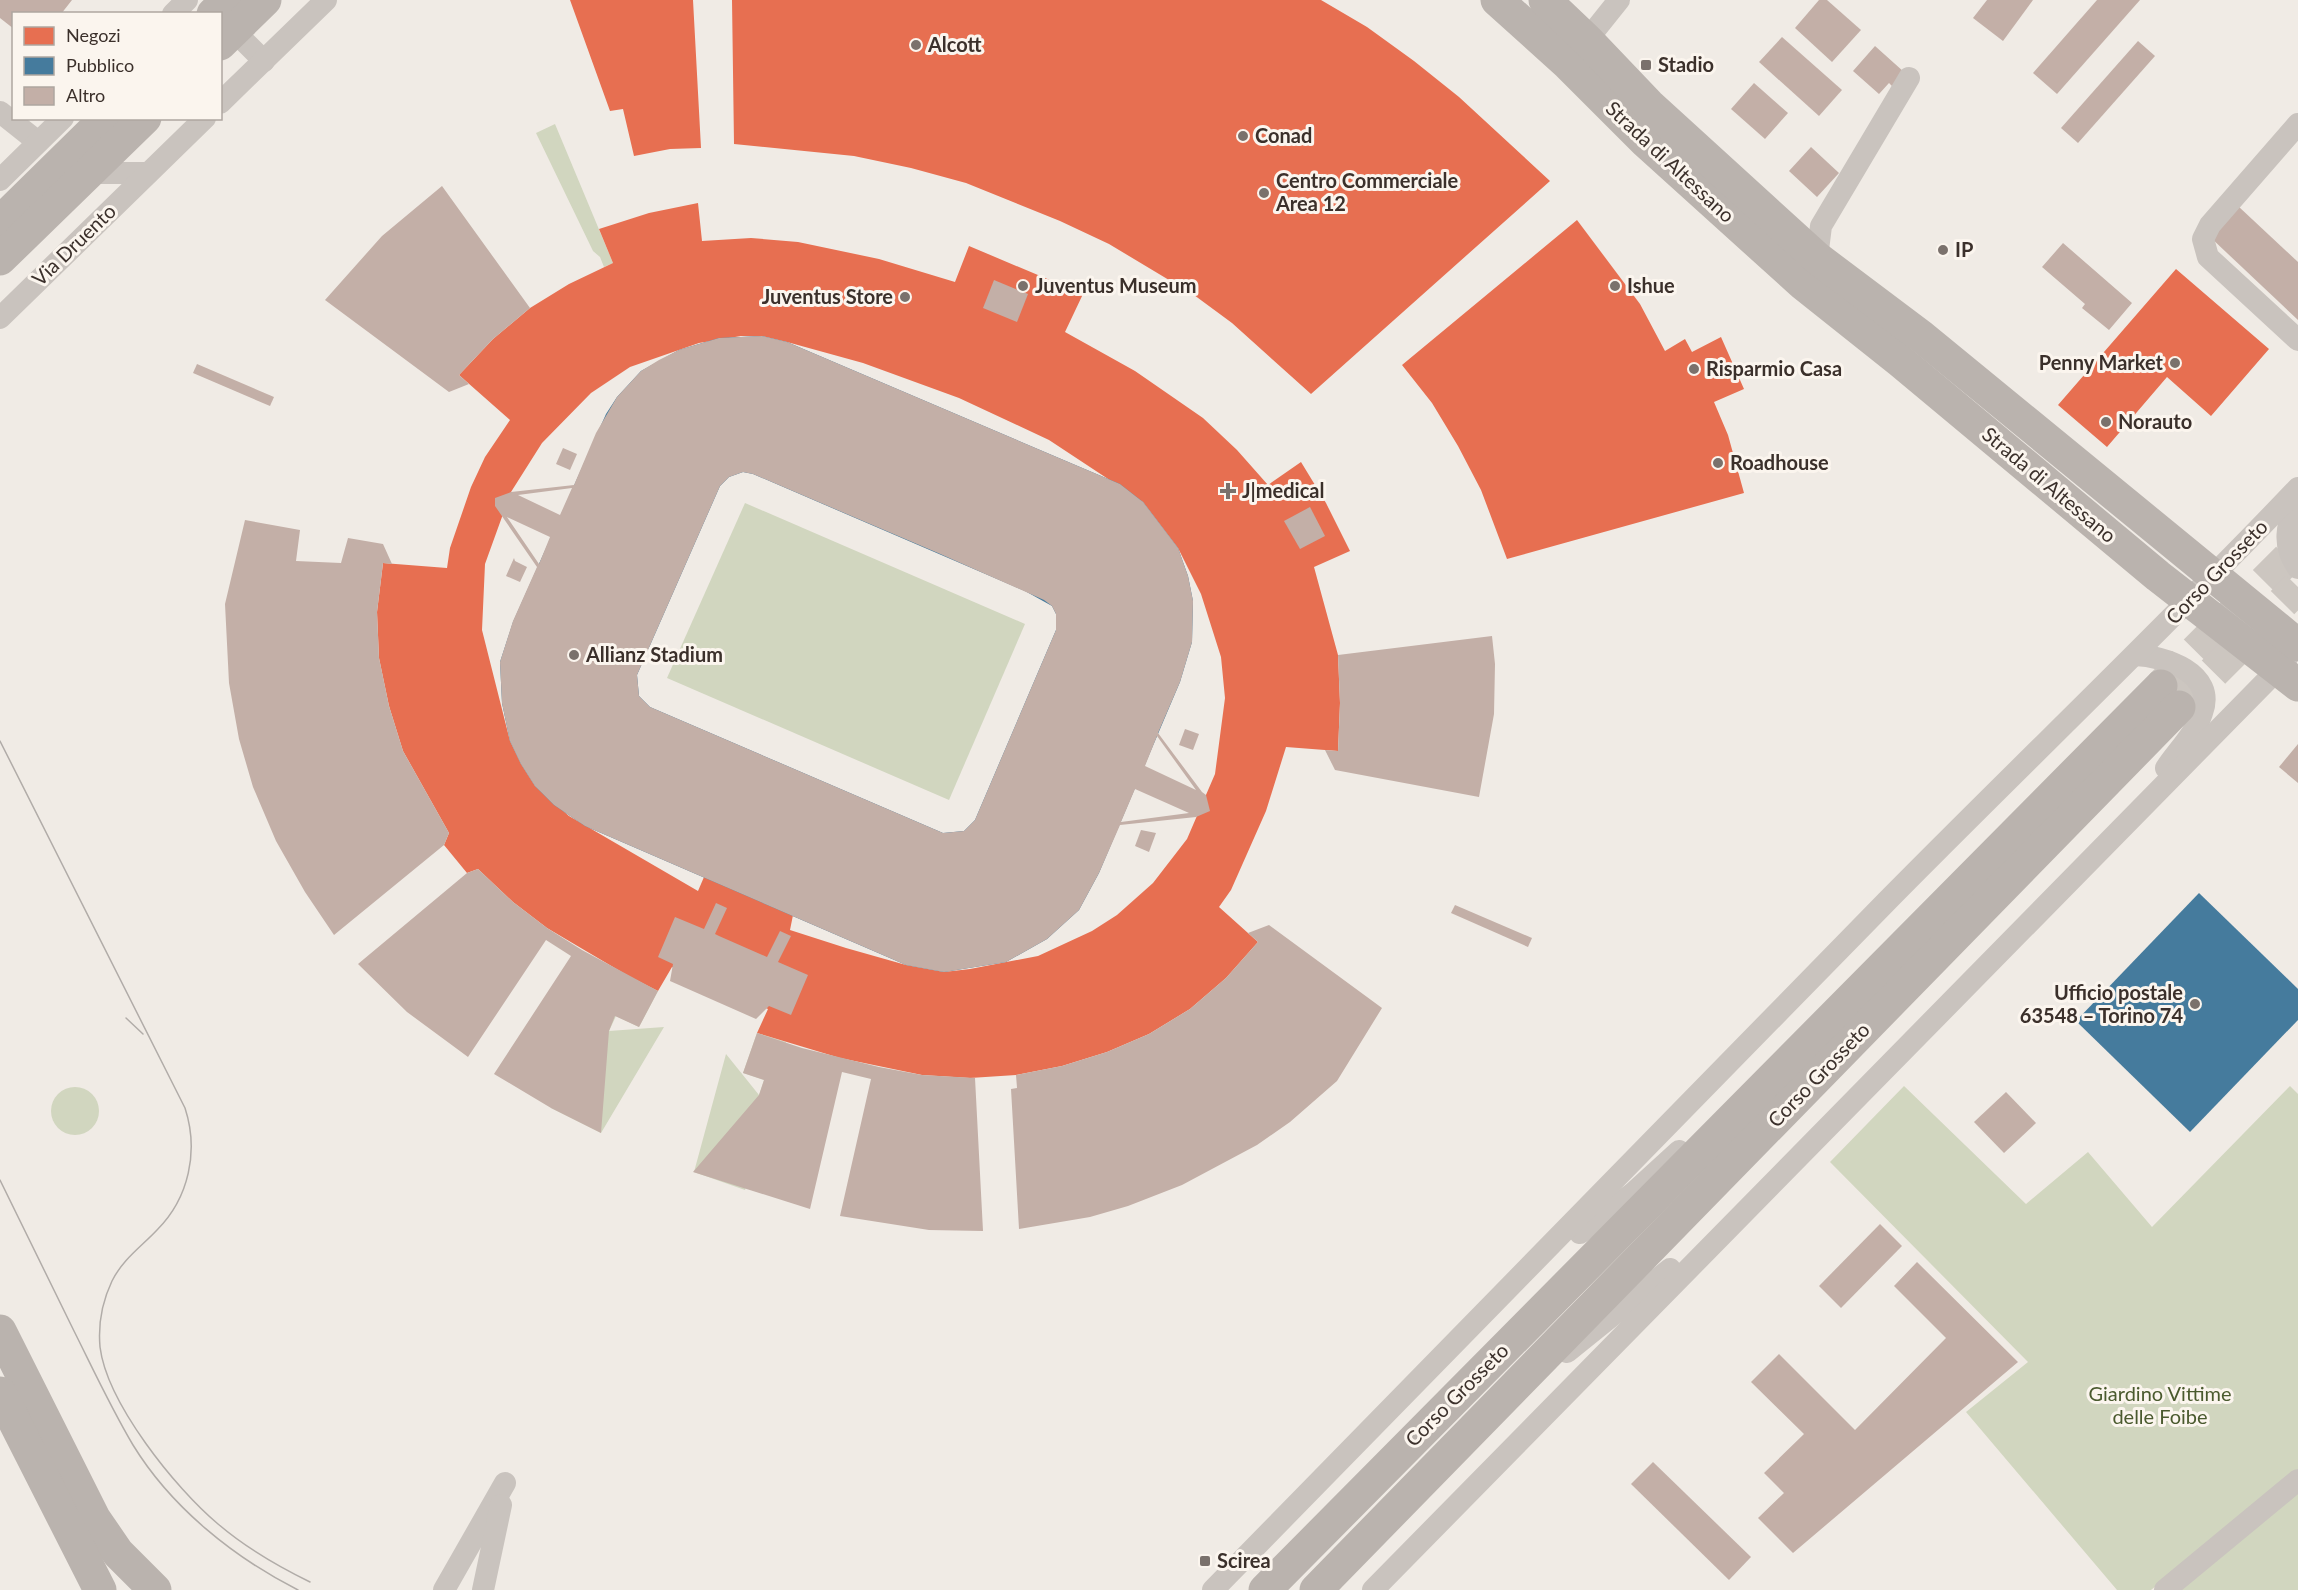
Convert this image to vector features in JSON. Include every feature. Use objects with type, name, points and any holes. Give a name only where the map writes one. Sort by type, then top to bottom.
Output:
[{"type":"street","points":[[222,12],[265,0]]},
{"type":"street","points":[[222,102],[326,0]]},
{"type":"street","name":"Strada di Altessano","points":[[1497,0],[1577,52]]},
{"type":"street","name":"Strada di Altessano","points":[[1545,0],[1577,52],[1646,142],[1810,270],[1902,362],[2189,601],[2293,662]]},
{"type":"street","points":[[1577,52],[1619,0]]},
{"type":"street","points":[[222,21],[264,61]]},
{"type":"street","points":[[1810,270],[1821,226],[1909,78]]},
{"type":"street","points":[[0,112],[38,142]]},
{"type":"street","points":[[0,180],[61,120]]},
{"type":"street","points":[[0,222],[104,120]]},
{"type":"street","name":"Via Druento","points":[[0,260],[143,120]]},
{"type":"street","name":"Via Druento","points":[[0,318],[203,120]]},
{"type":"street","points":[[2298,124],[2210,225],[2203,239],[2208,257],[2298,340]]},
{"type":"street","name":"Via Druento","points":[[89,172],[148,173]]},
{"type":"street","name":"Strada di Altessano","points":[[1810,270],[1922,337],[2214,576],[2293,662]]},
{"type":"street","name":"Corso Grosseto","points":[[1213,1590],[1532,1267],[1866,922],[2214,576],[2298,488]]},
{"type":"street","name":"Corso Grosseto","points":[[2298,501],[2286,537],[2290,554],[2298,568]]},
{"type":"street","name":"Corso Grosseto","points":[[2135,655],[2167,659],[2185,668],[2198,683],[2204,704],[2196,726],[2142,808]]},
{"type":"street","name":"Corso Grosseto","points":[[1373,1590],[2142,808],[2293,662]]},
{"type":"street","name":"Corso Grosseto","points":[[1265,1590],[1751,1098],[2170,696],[1316,1590]]},
{"type":"street","name":"Corso Grosseto","points":[[1532,1267],[1633,1193],[1693,1139],[1751,1098]]},
{"type":"street","name":"Corso Grosseto","points":[[1458,1443],[1664,1274],[1718,1237]]},
{"type":"street","points":[[0,1331],[94,1518],[118,1553],[155,1590]]},
{"type":"street","points":[[0,1393],[100,1590]]},
{"type":"street","points":[[2166,1590],[2298,1480]]},
{"type":"street","points":[[444,1590],[505,1483],[483,1590]]},
{"type":"green space","points":[[555,124],[613,263],[604,267],[600,257],[593,251],[536,133]]},
{"type":"green space","points":[[745,503],[1025,624],[949,800],[667,678]]},
{"type":"green space","points":[[658,991],[639,1027],[616,1016],[609,1031],[664,1027],[601,1133],[551,1108],[617,993]]},
{"type":"green space","points":[[757,1033],[786,1042],[783,1068],[745,1190],[694,1172],[726,1054],[759,1095],[764,1080],[743,1073]]},
{"type":"green space","name":"Giardino Vittime delle Foibe","points":[[1904,1086],[2026,1204],[2088,1152],[2152,1227],[2290,1086],[2298,1094],[2298,1471],[2151,1590],[2117,1590],[1966,1412],[2028,1362],[1830,1162]]},
{"type":"green space","points":[[75,1087],[92,1094],[99,1111],[92,1128],[75,1135],[58,1128],[51,1111],[58,1094]]},
{"type":"green space","points":[[2298,1489],[2298,1590],[2174,1590]]},
{"type":"building: Negozi","points":[[570,0],[693,0],[701,148],[670,149],[634,156],[623,109],[610,111]]},
{"type":"building: Negozi","name":"Centro Commerciale Area 12","points":[[732,0],[1321,0],[1367,27],[1414,61],[1459,97],[1550,181],[1311,394],[1232,323],[1194,295],[1109,244],[1060,221],[966,183],[911,168],[854,156],[734,144]]},
{"type":"building: Negozi","points":[[698,203],[702,241],[751,238],[798,242],[879,259],[955,282],[969,246],[1083,294],[1065,332],[1135,371],[1203,418],[1237,450],[1268,485],[1301,462],[1326,503],[1350,551],[1314,567],[1338,655],[1340,703],[1338,751],[1286,747],[1266,811],[1231,890],[1219,907],[1258,942],[1226,978],[1190,1009],[1149,1034],[1107,1052],[1062,1066],[1016,1075],[970,1078],[922,1075],[840,1058],[757,1033],[768,1009],[672,967],[658,991],[630,977],[547,928],[513,902],[478,869],[467,873],[444,845],[449,833],[403,751],[389,706],[379,658],[377,612],[383,563],[447,568],[450,548],[471,487],[485,457],[510,420],[459,375],[493,339],[530,308],[569,284],[613,263],[599,229],[649,213]],"holes":[[[741,336],[762,336],[863,363],[959,398],[1049,440],[1143,502],[1178,548],[1201,594],[1221,657],[1225,698],[1215,774],[1187,839],[1153,883],[1117,915],[1092,931],[1038,956],[944,972],[906,965],[846,948],[790,930],[793,915],[704,877],[698,891],[569,816],[535,786],[521,764],[510,741],[482,630],[485,564],[511,492],[542,443],[591,393],[630,367],[699,343]]]},
{"type":"building: Negozi","points":[[1577,220],[1640,304],[1665,351],[1685,339],[1692,352],[1721,337],[1744,389],[1714,402],[1728,435],[1744,493],[1507,559],[1481,490],[1458,446],[1432,403],[1402,365]]},
{"type":"building: Negozi","name":"Penny Market","points":[[2176,269],[2269,349],[2211,416],[2167,377],[2107,447],[2058,405]]},
{"type":"building: Pubblico","name":"Allianz Stadium","points":[[762,336],[787,342],[1120,484],[1143,502],[1178,548],[1188,576],[1193,601],[1192,642],[1180,682],[1099,873],[1079,910],[1047,939],[1006,962],[944,972],[906,965],[585,826],[554,805],[535,786],[510,741],[502,703],[500,662],[513,622],[606,414],[617,397],[641,371],[679,350],[719,338]],"holes":[[[743,472],[753,474],[1025,591],[1052,606],[1056,614],[1056,630],[975,820],[964,831],[943,833],[650,707],[639,696],[637,675],[720,486],[729,477]]]},
{"type":"building: Pubblico","name":"Ufficio postale 63548 – Torino 74","points":[[2199,893],[2298,989],[2298,1020],[2190,1132],[2076,1021]]},
{"type":"building: Altro","points":[[0,0],[72,0],[63,12],[12,12],[12,27],[0,18]]},
{"type":"building: Altro","points":[[1819,0],[1827,0],[1861,30],[1832,62],[1795,28]]},
{"type":"building: Altro","points":[[1987,0],[2033,0],[2003,41],[1973,18]]},
{"type":"building: Altro","points":[[2097,0],[2140,0],[2057,94],[2033,73]]},
{"type":"building: Altro","points":[[1782,37],[1842,90],[1819,116],[1759,62]]},
{"type":"building: Altro","points":[[2138,41],[2155,56],[2078,143],[2061,128]]},
{"type":"building: Altro","points":[[1875,46],[1904,72],[1892,86],[1889,83],[1879,94],[1853,71]]},
{"type":"building: Altro","points":[[1754,83],[1788,113],[1765,139],[1731,109]]},
{"type":"building: Altro","points":[[1811,147],[1839,173],[1817,197],[1789,171]]},
{"type":"building: Altro","points":[[442,186],[530,308],[493,339],[459,375],[469,384],[449,392],[325,300],[382,236]]},
{"type":"building: Altro","points":[[2238,206],[2298,262],[2298,320],[2209,236]]},
{"type":"building: Altro","points":[[2063,243],[2132,303],[2109,330],[2082,308],[2085,304],[2042,267]]},
{"type":"building: Altro","points":[[994,280],[1028,294],[1017,322],[983,308]]},
{"type":"building: Altro","name":"Allianz Stadium","points":[[762,336],[787,342],[1120,484],[1143,502],[1178,548],[1188,576],[1193,601],[1192,642],[1180,682],[1158,733],[1206,795],[1210,811],[1196,817],[1120,825],[1099,873],[1079,910],[1047,939],[1006,962],[944,972],[906,965],[585,826],[554,805],[535,786],[510,741],[502,703],[500,662],[513,621],[537,567],[495,506],[495,498],[511,492],[574,485],[596,433],[617,397],[641,371],[679,350],[719,338]],"holes":[[[743,472],[753,474],[938,553],[1044,600],[1052,606],[1056,614],[1056,630],[975,820],[964,831],[943,833],[650,707],[639,696],[637,675],[720,486],[729,477]],[[572,488],[560,515],[518,495]],[[507,517],[550,537],[539,564]],[[1157,736],[1196,790],[1145,766]],[[1135,789],[1189,813],[1121,822]]]},
{"type":"building: Altro","points":[[197,364],[274,397],[270,406],[193,373]]},
{"type":"building: Altro","points":[[563,448],[577,454],[570,470],[556,464]]},
{"type":"building: Altro","points":[[1310,507],[1325,536],[1300,549],[1284,521]]},
{"type":"building: Altro","points":[[245,520],[300,530],[296,561],[341,563],[348,538],[383,544],[392,564],[383,563],[377,612],[379,658],[389,706],[403,751],[449,833],[444,845],[334,935],[305,892],[276,841],[253,787],[239,739],[229,683],[225,604]]},
{"type":"building: Altro","points":[[514,558],[515,561],[527,567],[520,582],[506,576]]},
{"type":"building: Altro","points":[[1492,636],[1495,664],[1494,714],[1479,797],[1335,770],[1325,750],[1338,751],[1340,703],[1338,655]]},
{"type":"building: Altro","points":[[1185,729],[1199,734],[1193,750],[1179,745]]},
{"type":"building: Altro","points":[[2298,744],[2298,783],[2279,767]]},
{"type":"building: Altro","points":[[1141,830],[1156,833],[1149,852],[1135,846]]},
{"type":"building: Altro","points":[[478,869],[513,902],[547,928],[582,950],[658,991],[639,1027],[615,1016],[609,1031],[601,1133],[551,1108],[494,1074],[571,956],[546,940],[468,1057],[407,1012],[358,964],[467,873]]},
{"type":"building: Altro","points":[[716,903],[727,908],[715,934],[719,936],[767,957],[780,931],[791,936],[778,962],[808,975],[791,1015],[769,1006],[756,1019],[670,981],[673,964],[658,957],[675,917],[704,929]]},
{"type":"building: Altro","points":[[1455,905],[1532,938],[1528,947],[1451,913]]},
{"type":"building: Altro","points":[[1269,925],[1382,1008],[1337,1081],[1290,1122],[1257,1145],[1182,1185],[1128,1206],[1090,1217],[1019,1229],[1011,1089],[1017,1088],[1016,1075],[1062,1066],[1107,1052],[1149,1034],[1190,1009],[1226,978],[1258,942],[1248,933]]},
{"type":"building: Altro","points":[[757,1033],[802,1048],[879,1067],[922,1075],[975,1078],[983,1231],[929,1230],[840,1216],[871,1079],[842,1072],[810,1209],[693,1172],[759,1095],[764,1080],[743,1073]]},
{"type":"building: Altro","points":[[2006,1092],[2036,1123],[2004,1153],[1974,1122]]},
{"type":"building: Altro","points":[[1880,1224],[1902,1246],[1841,1308],[1819,1286]]},
{"type":"building: Altro","points":[[1917,1262],[2018,1362],[1793,1553],[1758,1518],[1784,1493],[1764,1473],[1804,1434],[1751,1382],[1779,1354],[1855,1430],[1946,1338],[1894,1286]]},
{"type":"building: Altro","points":[[1653,1462],[1751,1557],[1729,1580],[1631,1484]]},
{"type":"tunnel","points":[[2161,686],[2298,548]]},
{"type":"tunnel","points":[[2179,707],[2298,587]]},
{"type":"tram line","points":[[0,741],[185,1108],[189,1124],[191,1157],[184,1189],[168,1217],[121,1266],[106,1297],[100,1322],[100,1347],[105,1369],[129,1418],[182,1489],[218,1524],[250,1548],[310,1582]]},
{"type":"tram line","points":[[126,1018],[143,1034]]},
{"type":"tram line","points":[[0,1180],[110,1403],[148,1468],[185,1509],[227,1546],[298,1590]]},
{"type":"place","name":"Alcott","points":[[916,45]]},
{"type":"place","name":"Stadio","points":[[1646,65]]},
{"type":"place","name":"Conad","points":[[1243,136]]},
{"type":"place","name":"Centro Commerciale Area 12","points":[[1264,193]]},
{"type":"place","name":"IP","points":[[1943,250]]},
{"type":"place","name":"Juventus Museum","points":[[1023,286]]},
{"type":"place","name":"Ishue","points":[[1615,286]]},
{"type":"place","name":"Juventus Store","points":[[905,297]]},
{"type":"place","name":"Penny Market","points":[[2175,363]]},
{"type":"place","name":"Risparmio Casa","points":[[1694,369]]},
{"type":"place","name":"Norauto","points":[[2106,422]]},
{"type":"place","name":"Roadhouse","points":[[1718,463]]},
{"type":"place","name":"J|medical","points":[[1228,491]]},
{"type":"place","name":"Allianz Stadium","points":[[574,655]]},
{"type":"place","name":"Ufficio postale 63548 – Torino 74","points":[[2195,1004]]},
{"type":"place","name":"Scirea","points":[[1205,1561]]}]
